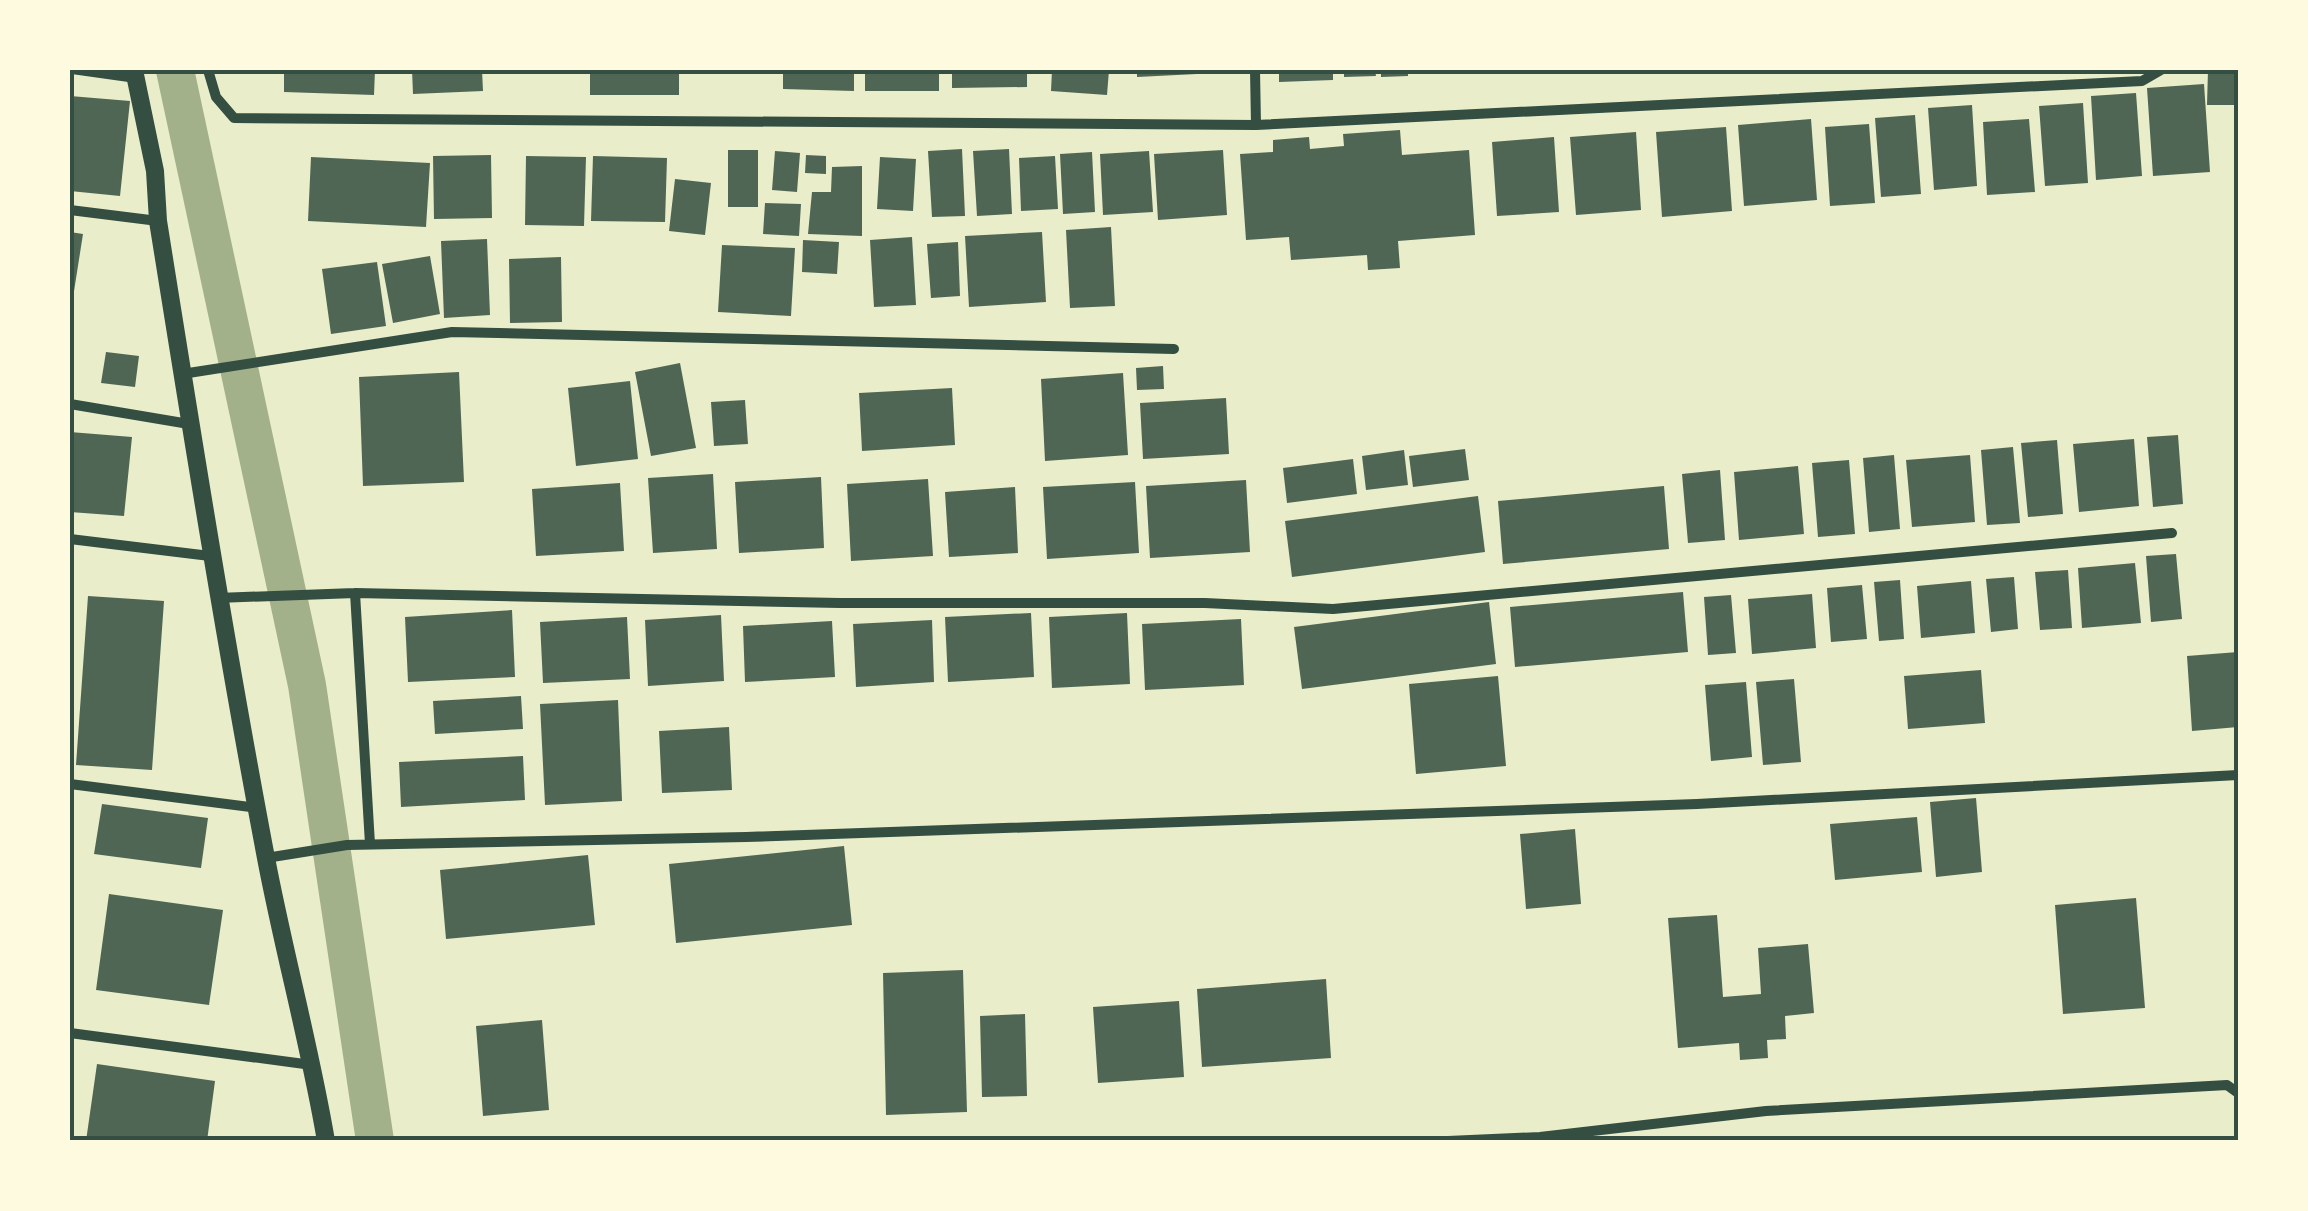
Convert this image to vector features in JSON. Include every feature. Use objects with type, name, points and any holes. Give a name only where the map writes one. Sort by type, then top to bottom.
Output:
[{"type":"street","points":[[208,70],[216,97],[234,118],[1256,125],[2142,80],[2161,70]]},
{"type":"street","points":[[1255,70],[1256,125]]},
{"type":"street","points":[[135,75],[155,171],[158,222],[217,598],[266,858],[313,1065],[326,1141]]},
{"type":"street","points":[[70,210],[158,222]]},
{"type":"street","points":[[182,374],[452,332],[1174,349]]},
{"type":"street","points":[[70,404],[189,424]]},
{"type":"street","points":[[217,598],[355,593],[840,603],[1205,602],[1334,609],[2172,532]]},
{"type":"street","points":[[70,539],[210,556]]},
{"type":"street","points":[[355,593],[370,844]]},
{"type":"street","points":[[266,858],[370,844],[746,837],[1754,801],[2238,775]]},
{"type":"street","points":[[70,784],[258,808]]},
{"type":"street","points":[[70,1032],[313,1065]]},
{"type":"street","points":[[1448,1141],[1540,1137],[1766,1111],[2227,1085],[2238,1093]]},
{"type":"lane","points":[[72,70],[135,75]]},
{"type":"building","points":[[284,70],[375,70],[374,95],[284,92]]},
{"type":"building","points":[[412,70],[482,70],[483,91],[413,94]]},
{"type":"building","points":[[590,70],[679,70],[679,95],[590,95]]},
{"type":"building","points":[[783,70],[854,70],[854,91],[783,89]]},
{"type":"building","points":[[865,70],[939,70],[939,91],[865,91]]},
{"type":"building","points":[[952,70],[1027,70],[1027,87],[952,88]]},
{"type":"building","points":[[1052,70],[1109,70],[1107,95],[1051,91]]},
{"type":"building","points":[[1137,70],[1197,70],[1197,74],[1137,77]]},
{"type":"building","points":[[1279,70],[1333,70],[1333,80],[1279,82]]},
{"type":"building","points":[[1344,70],[1375,70],[1376,76],[1344,77]]},
{"type":"building","points":[[1381,70],[1408,70],[1408,76],[1381,77]]},
{"type":"building","points":[[2208,70],[2238,70],[2238,105],[2207,105]]},
{"type":"building","points":[[2204,84],[2210,172],[2153,176],[2147,88]]},
{"type":"building","points":[[2136,93],[2142,176],[2096,180],[2091,96]]},
{"type":"building","points":[[70,96],[130,101],[120,196],[70,191]]},
{"type":"building","points":[[2083,103],[2088,183],[2045,186],[2039,106]]},
{"type":"building","points":[[1972,105],[1977,186],[1934,190],[1928,108]]},
{"type":"building","points":[[1915,115],[1921,194],[1881,197],[1875,118]]},
{"type":"building","points":[[1811,119],[1817,200],[1744,206],[1738,125]]},
{"type":"building","points":[[2029,119],[2035,192],[1987,195],[1983,122]]},
{"type":"building","points":[[1869,124],[1875,203],[1830,206],[1825,127]]},
{"type":"building","points":[[1726,127],[1732,211],[1662,217],[1656,132]]},
{"type":"building","points":[[1400,130],[1402,155],[1469,150],[1475,235],[1398,241],[1400,268],[1368,270],[1367,255],[1291,260],[1289,237],[1246,240],[1240,154],[1273,152],[1273,140],[1309,137],[1310,149],[1344,146],[1343,134]]},
{"type":"building","points":[[1636,132],[1641,210],[1576,215],[1570,137]]},
{"type":"building","points":[[1554,137],[1559,212],[1497,216],[1492,142]]},
{"type":"building","points":[[962,149],[965,216],[932,217],[928,151]]},
{"type":"building","points":[[1009,149],[1012,214],[977,216],[973,151]]},
{"type":"building","points":[[728,150],[758,150],[758,207],[728,207]]},
{"type":"building","points":[[1223,150],[1227,215],[1158,220],[1154,154]]},
{"type":"building","points":[[775,151],[800,153],[797,192],[772,190]]},
{"type":"building","points":[[1149,151],[1153,212],[1103,215],[1100,154]]},
{"type":"building","points":[[1092,152],[1095,212],[1063,214],[1060,154]]},
{"type":"building","points":[[491,155],[492,218],[434,219],[433,156]]},
{"type":"building","points":[[806,155],[826,156],[826,174],[805,173]]},
{"type":"building","points":[[526,156],[586,157],[584,226],[525,225]]},
{"type":"building","points":[[593,156],[667,158],[665,222],[591,221]]},
{"type":"building","points":[[1055,156],[1058,209],[1021,211],[1019,158]]},
{"type":"building","points":[[311,157],[430,163],[426,227],[308,221]]},
{"type":"building","points":[[880,157],[916,159],[913,211],[877,209]]},
{"type":"building","points":[[862,166],[862,236],[808,234],[812,192],[831,192],[832,167]]},
{"type":"building","points":[[675,179],[711,183],[705,235],[669,231]]},
{"type":"building","points":[[765,203],[801,204],[799,236],[763,234]]},
{"type":"building","points":[[1111,227],[1115,306],[1070,308],[1066,230]]},
{"type":"building","points":[[70,232],[83,234],[72,304],[70,303]]},
{"type":"building","points":[[1042,232],[1046,302],[969,307],[965,236]]},
{"type":"building","points":[[912,237],[916,305],[874,307],[870,240]]},
{"type":"building","points":[[487,239],[490,315],[444,318],[441,241]]},
{"type":"building","points":[[803,240],[839,242],[837,274],[802,272]]},
{"type":"building","points":[[958,242],[960,296],[931,298],[927,244]]},
{"type":"building","points":[[722,245],[795,248],[791,316],[718,312]]},
{"type":"building","points":[[430,256],[440,314],[393,323],[382,264]]},
{"type":"building","points":[[561,257],[562,322],[510,323],[509,259]]},
{"type":"building","points":[[377,262],[386,326],[331,334],[322,269]]},
{"type":"building","points":[[106,352],[139,356],[135,387],[101,383]]},
{"type":"building","points":[[680,363],[696,448],[651,456],[635,372]]},
{"type":"building","points":[[1163,366],[1164,389],[1137,390],[1136,368]]},
{"type":"building","points":[[459,372],[464,482],[363,486],[359,377]]},
{"type":"building","points":[[1123,373],[1128,455],[1045,461],[1041,379]]},
{"type":"building","points":[[630,381],[638,459],[576,466],[568,388]]},
{"type":"building","points":[[952,388],[955,445],[862,451],[859,393]]},
{"type":"building","points":[[1226,398],[1229,454],[1143,459],[1140,403]]},
{"type":"building","points":[[745,400],[748,444],[714,446],[711,402]]},
{"type":"building","points":[[70,432],[132,437],[124,516],[70,512]]},
{"type":"building","points":[[2178,435],[2183,504],[2153,507],[2147,437]]},
{"type":"building","points":[[2134,439],[2139,506],[2079,512],[2073,444]]},
{"type":"building","points":[[2057,440],[2063,514],[2028,517],[2021,443]]},
{"type":"building","points":[[2013,447],[2020,523],[1987,525],[1981,450]]},
{"type":"building","points":[[1465,449],[1469,480],[1413,487],[1409,456]]},
{"type":"building","points":[[1404,450],[1408,485],[1366,490],[1362,456]]},
{"type":"building","points":[[1894,455],[1900,529],[1869,532],[1863,458]]},
{"type":"building","points":[[1970,455],[1975,522],[1912,527],[1906,460]]},
{"type":"building","points":[[1353,459],[1357,494],[1287,503],[1283,468]]},
{"type":"building","points":[[1849,460],[1855,534],[1818,537],[1812,463]]},
{"type":"building","points":[[1798,466],[1804,534],[1739,540],[1734,472]]},
{"type":"building","points":[[1720,470],[1725,540],[1688,543],[1682,474]]},
{"type":"building","points":[[713,474],[717,549],[653,553],[648,478]]},
{"type":"building","points":[[821,477],[824,548],[739,553],[735,482]]},
{"type":"building","points":[[928,479],[933,556],[851,561],[847,484]]},
{"type":"building","points":[[1246,480],[1250,552],[1150,558],[1146,486]]},
{"type":"building","points":[[1135,482],[1139,553],[1047,559],[1043,487]]},
{"type":"building","points":[[620,483],[624,551],[536,556],[532,489]]},
{"type":"building","points":[[1664,486],[1669,549],[1503,564],[1498,501]]},
{"type":"building","points":[[1015,487],[1018,553],[949,557],[945,492]]},
{"type":"building","points":[[1478,496],[1485,552],[1292,577],[1285,521]]},
{"type":"building","points":[[2176,554],[2182,619],[2151,622],[2146,556]]},
{"type":"building","points":[[2135,563],[2141,623],[2082,628],[2078,568]]},
{"type":"building","points":[[2068,570],[2072,628],[2040,630],[2035,572]]},
{"type":"building","points":[[2014,577],[2018,629],[1991,632],[1986,579]]},
{"type":"building","points":[[1900,580],[1904,639],[1879,641],[1874,582]]},
{"type":"building","points":[[1971,581],[1975,633],[1921,638],[1917,586]]},
{"type":"building","points":[[1862,585],[1867,639],[1831,642],[1827,588]]},
{"type":"building","points":[[1683,592],[1688,652],[1515,667],[1510,607]]},
{"type":"building","points":[[1812,594],[1816,648],[1752,654],[1748,599]]},
{"type":"building","points":[[1731,595],[1736,653],[1708,655],[1704,597]]},
{"type":"building","points":[[88,596],[164,601],[152,770],[76,765]]},
{"type":"building","points":[[1489,602],[1496,664],[1302,689],[1294,627]]},
{"type":"building","points":[[512,610],[515,677],[408,682],[405,617]]},
{"type":"building","points":[[1031,613],[1034,677],[948,682],[945,617]]},
{"type":"building","points":[[1127,613],[1130,684],[1052,688],[1049,617]]},
{"type":"building","points":[[721,615],[724,681],[648,686],[645,620]]},
{"type":"building","points":[[627,617],[630,679],[543,683],[540,622]]},
{"type":"building","points":[[1241,619],[1244,685],[1145,690],[1142,624]]},
{"type":"building","points":[[932,620],[934,682],[856,687],[853,624]]},
{"type":"building","points":[[832,621],[835,677],[745,682],[743,626]]},
{"type":"building","points":[[2238,652],[2238,727],[2192,731],[2187,656]]},
{"type":"building","points":[[1981,670],[1985,723],[1908,729],[1904,676]]},
{"type":"building","points":[[1498,676],[1506,766],[1416,774],[1409,684]]},
{"type":"building","points":[[1794,679],[1801,762],[1763,765],[1756,682]]},
{"type":"building","points":[[1746,682],[1752,757],[1711,761],[1705,685]]},
{"type":"building","points":[[521,696],[523,729],[435,734],[433,701]]},
{"type":"building","points":[[618,700],[622,801],[545,805],[540,704]]},
{"type":"building","points":[[729,727],[732,790],[662,793],[659,731]]},
{"type":"building","points":[[523,756],[525,800],[401,807],[399,762]]},
{"type":"building","points":[[1976,798],[1982,872],[1936,877],[1930,802]]},
{"type":"building","points":[[102,804],[208,818],[201,868],[94,854]]},
{"type":"building","points":[[1917,817],[1922,872],[1835,880],[1830,824]]},
{"type":"building","points":[[1575,829],[1581,904],[1526,909],[1520,834]]},
{"type":"building","points":[[844,846],[852,925],[676,943],[669,864]]},
{"type":"building","points":[[588,855],[595,925],[446,939],[440,870]]},
{"type":"building","points":[[109,894],[223,910],[209,1005],[96,990]]},
{"type":"building","points":[[2136,898],[2145,1008],[2063,1014],[2055,905]]},
{"type":"building","points":[[1717,915],[1723,997],[1761,994],[1758,948],[1808,944],[1814,1013],[1785,1016],[1786,1039],[1767,1040],[1768,1058],[1740,1060],[1739,1043],[1678,1048],[1668,918]]},
{"type":"building","points":[[963,970],[967,1112],[886,1115],[883,973]]},
{"type":"building","points":[[1326,979],[1331,1058],[1202,1067],[1197,989]]},
{"type":"building","points":[[1179,1001],[1184,1077],[1098,1083],[1093,1007]]},
{"type":"building","points":[[1025,1014],[1027,1096],[982,1097],[980,1016]]},
{"type":"building","points":[[542,1020],[549,1110],[483,1116],[476,1026]]},
{"type":"building","points":[[97,1064],[215,1081],[207,1141],[86,1141]]},
{"type":"waterway","points":[[175,70],[307,685],[375,1141]]}]
